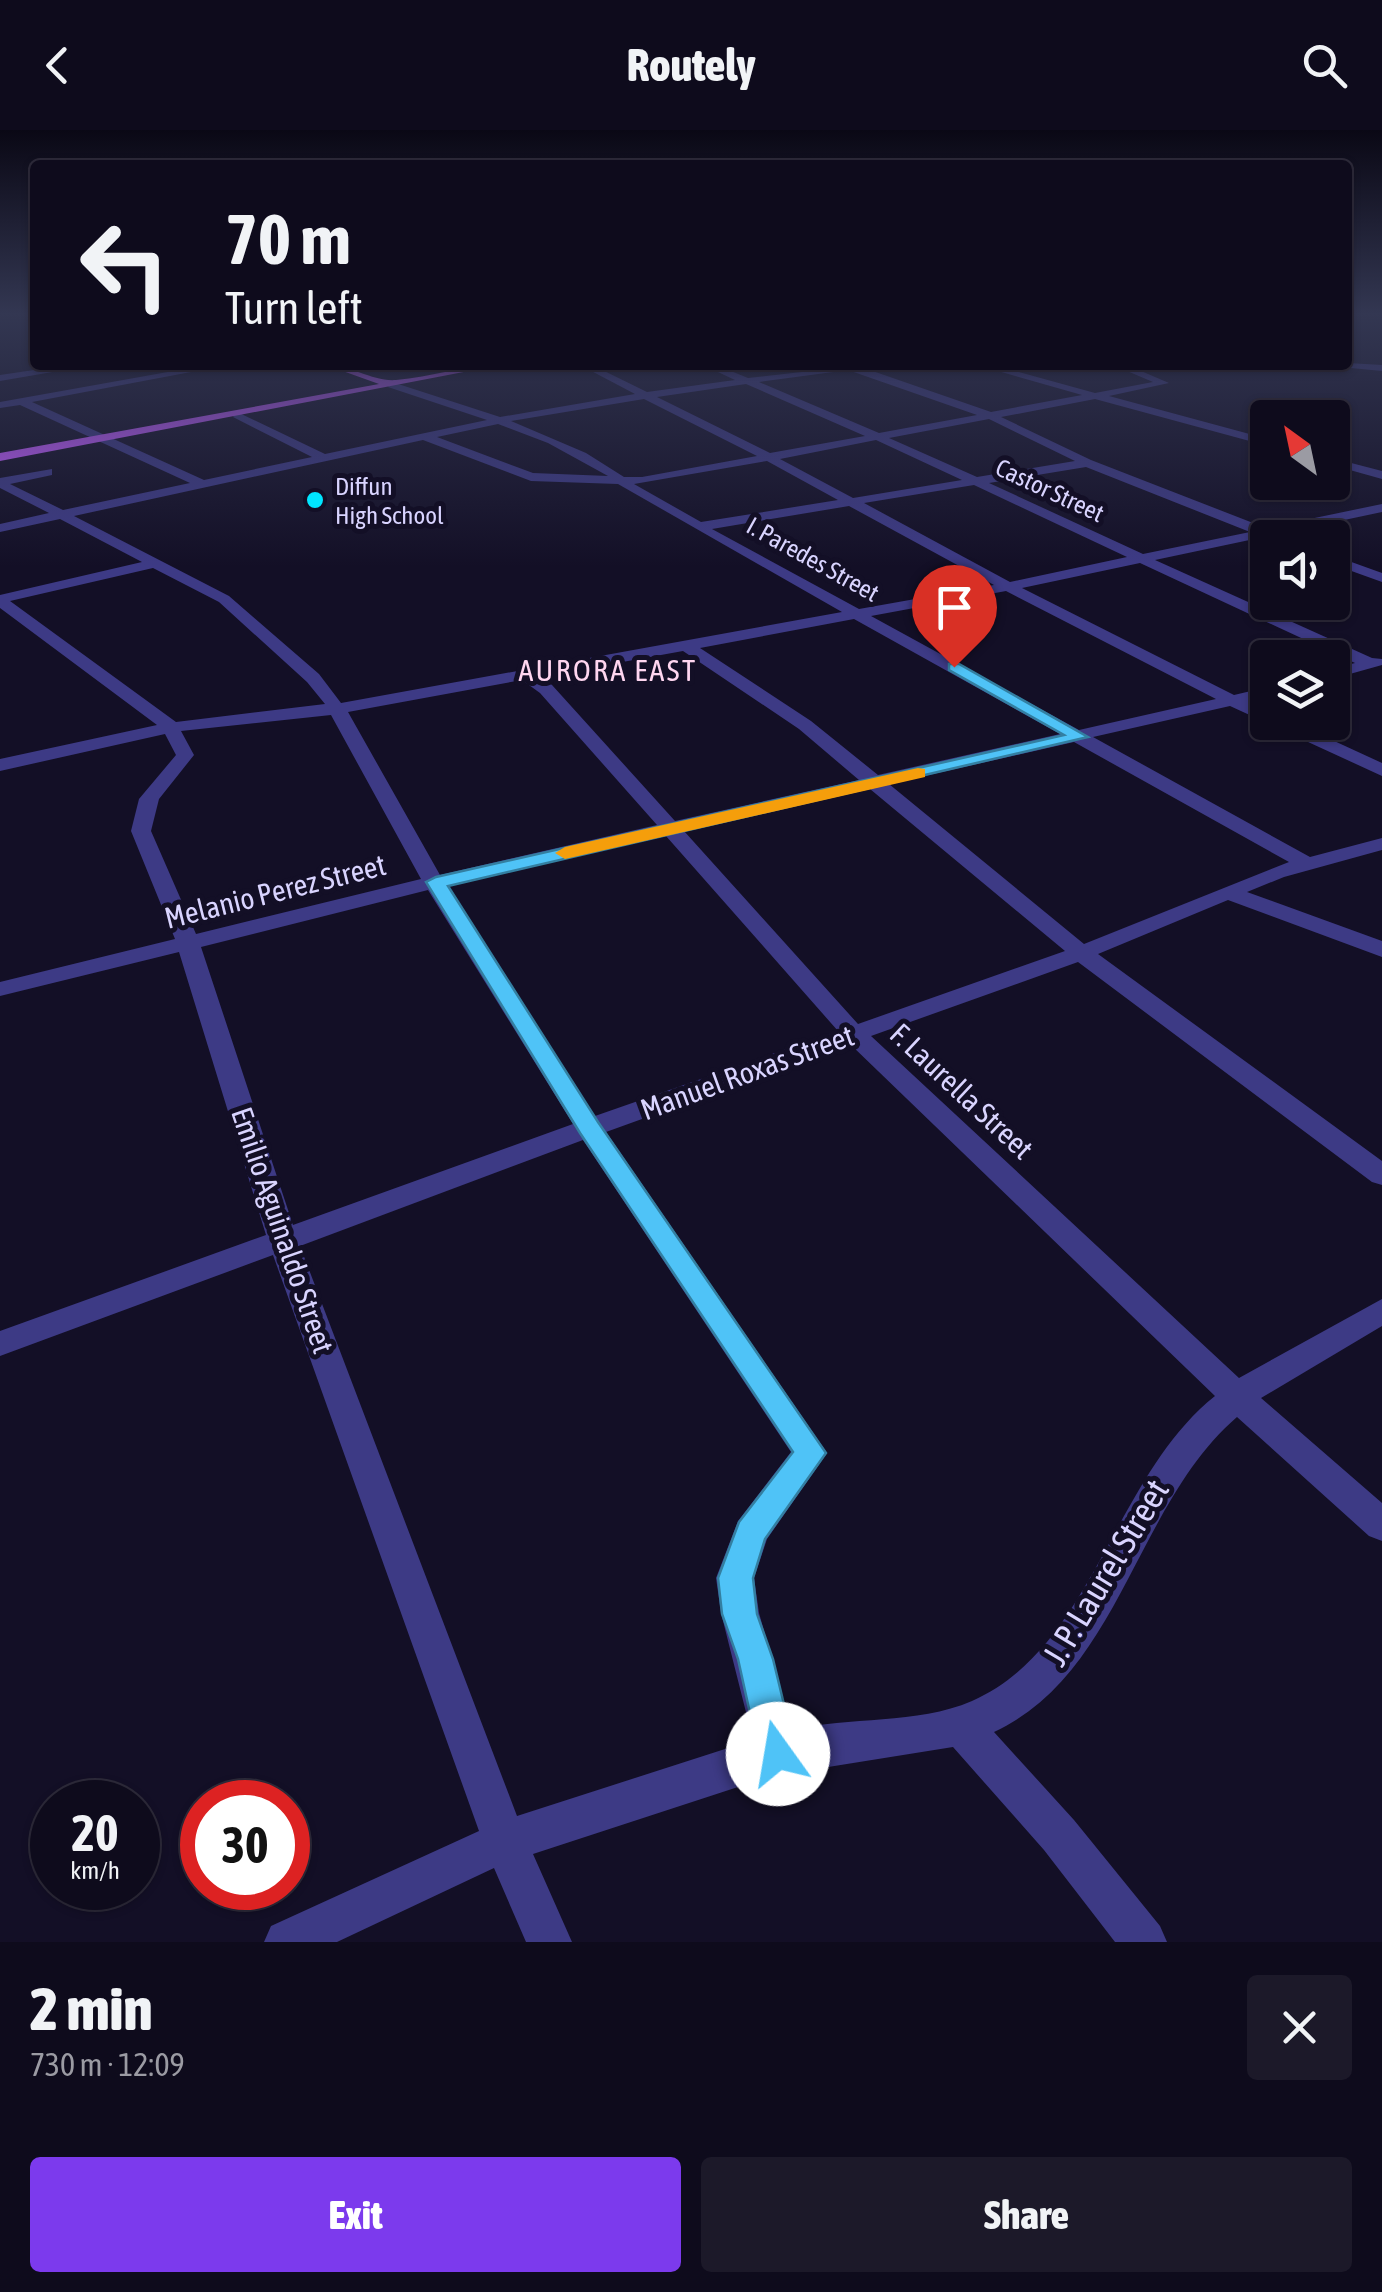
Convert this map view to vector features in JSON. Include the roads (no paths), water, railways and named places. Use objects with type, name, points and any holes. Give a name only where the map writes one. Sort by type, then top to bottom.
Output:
[{"type":"main road","points":[[0,459],[324,398]]},
{"type":"street","points":[[12,398],[202,484]]},
{"type":"street","points":[[0,406],[46,398]]},
{"type":"street","name":"I. Paredes Street","points":[[431,398],[576,449],[638,493],[1304,862]]},
{"type":"street","points":[[0,528],[551,409],[635,398]]},
{"type":"street","points":[[649,398],[1250,710]]},
{"type":"street","name":"Castor Street","points":[[787,398],[881,436],[1142,560],[1376,662]]},
{"type":"street","points":[[939,398],[991,416],[1088,463],[1250,527]]},
{"type":"street","points":[[426,437],[532,477],[627,482],[1083,398]]},
{"type":"street","points":[[1097,398],[1250,438]]},
{"type":"street","points":[[239,416],[325,460]]},
{"type":"street","points":[[703,526],[1088,463]]},
{"type":"street","points":[[1350,467],[1382,475]]},
{"type":"street","points":[[0,482],[48,472]]},
{"type":"street","points":[[0,482],[224,598],[312,678],[337,709],[379,780],[404,835],[589,1128],[810,1453],[750,1532],[736,1578],[740,1614],[756,1659],[778,1754]]},
{"type":"street","points":[[1342,520],[1377,512],[1382,497]]},
{"type":"street","points":[[0,765],[168,725],[281,711],[337,709],[1250,540]]},
{"type":"street","points":[[0,600],[154,563]]},
{"type":"street","points":[[1350,566],[1382,578]]},
{"type":"street","points":[[0,600],[168,725]]},
{"type":"street","points":[[687,646],[804,724],[1080,953],[1382,1174]]},
{"type":"street","points":[[1350,669],[1376,662]]},
{"type":"street","name":"F. Laurella Street","points":[[527,676],[546,689],[854,1034],[1236,1396],[1382,1525]]},
{"type":"street","name":"Melanio Perez Street","points":[[0,989],[436,882],[1250,697]]},
{"type":"street","name":"Emilio Aguinaldo Street","points":[[168,725],[186,755],[152,793],[140,814],[141,832],[188,943],[282,1241],[505,1842],[549,1942]]},
{"type":"street","points":[[1316,740],[1382,770]]},
{"type":"street","name":"Manuel Roxas Street","points":[[0,1344],[1080,953],[1304,862],[1382,844]]},
{"type":"street","points":[[1226,892],[1353,936],[1382,950]]},
{"type":"street","name":"J. P. Laurel Street","points":[[287,1942],[505,1842],[778,1754],[963,1728],[1012,1701],[1050,1669],[1078,1630],[1140,1511],[1171,1465],[1236,1396],[1382,1311]]},
{"type":"street","points":[[963,1728],[1059,1836],[1144,1942]]},
{"type":"place","name":"Diffun High School","points":[[315,500]]},
{"type":"district","name":"AURORA EAST","points":[[608,670]]}]
